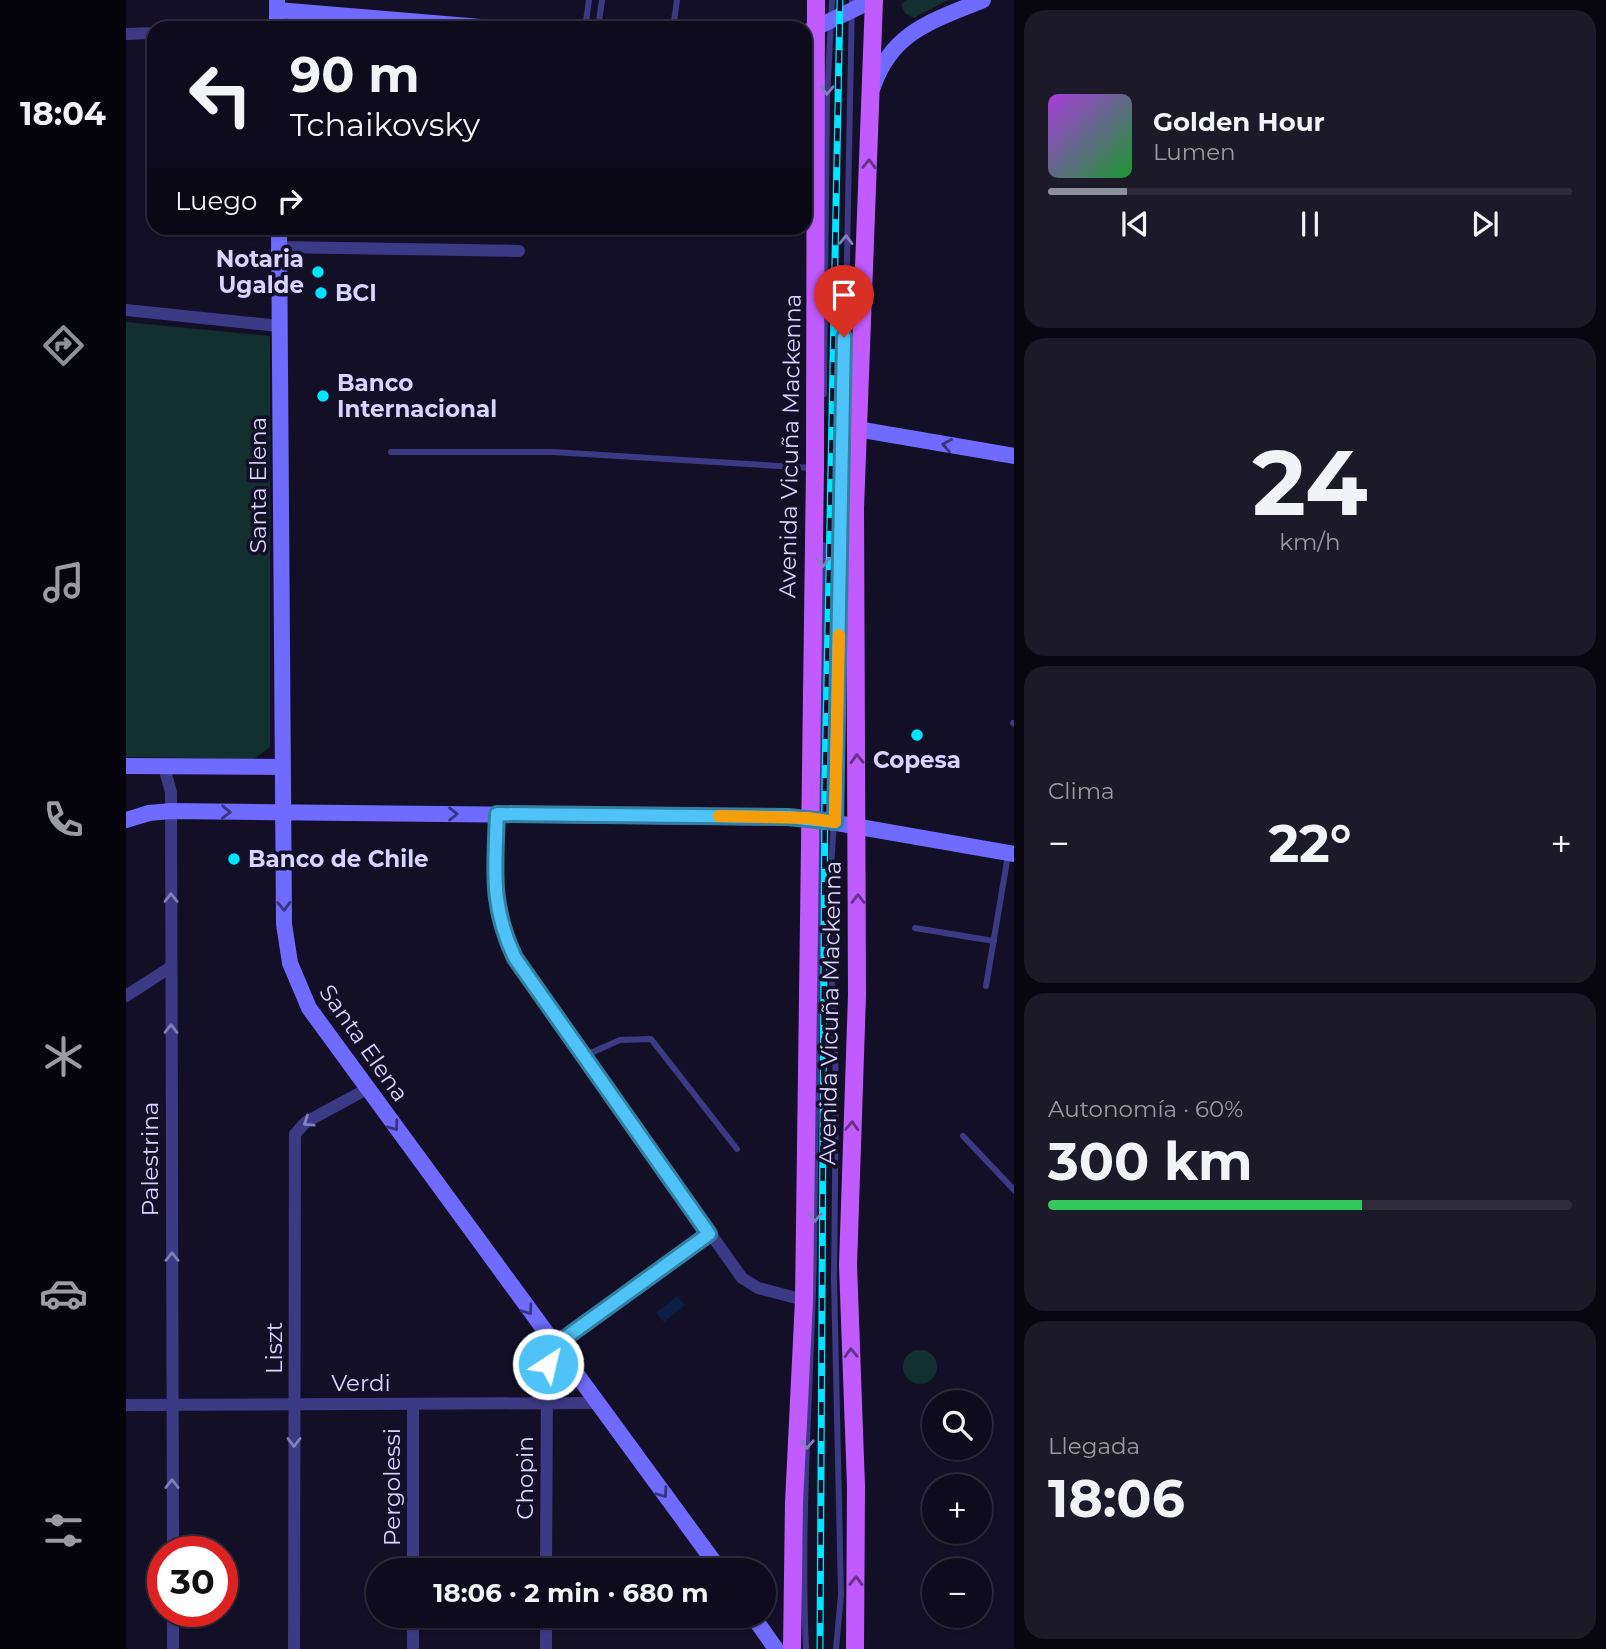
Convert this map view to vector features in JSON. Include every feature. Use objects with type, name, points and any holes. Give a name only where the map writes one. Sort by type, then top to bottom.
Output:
[{"type":"main road","name":"Avenida Vicuña Mackenna","points":[[792,1649],[794,1503],[821,820],[815,468],[816,0]]},
{"type":"main road","name":"Avenida Vicuña Mackenna","points":[[855,1649],[856,1486],[848,1252],[856,1025],[858,827],[854,668],[857,429],[874,0]]},
{"type":"main road","points":[[818,28],[852,6],[874,0]]},
{"type":"main road","points":[[870,96],[882,63],[895,45],[918,29],[983,0]]},
{"type":"main road","points":[[277,5],[344,21]]},
{"type":"main road","name":"Santa Elena","points":[[279,235],[282,813],[284,923],[290,963],[309,1008],[711,1558]]},
{"type":"main road","points":[[857,429],[1014,456]]},
{"type":"main road","points":[[126,766],[282,767]]},
{"type":"main road","points":[[126,820],[164,811],[821,820],[1011,853]]},
{"type":"main road","points":[[761,1628],[776,1649]]},
{"type":"street","points":[[126,34],[147,33]]},
{"type":"street","points":[[279,247],[519,251]]},
{"type":"street","points":[[126,310],[279,326]]},
{"type":"street","name":"Palestrina","points":[[164,767],[169,779],[164,811],[171,967],[173,1536]]},
{"type":"street","points":[[497,814],[495,904],[502,932],[515,958],[742,1278],[772,1293],[804,1300]]},
{"type":"street","points":[[126,996],[171,967]]},
{"type":"street","name":"Liszt","points":[[294,1649],[295,1134],[306,1122],[368,1089]]},
{"type":"street","points":[[554,1346],[709,1234]]},
{"type":"street","name":"Chopin","points":[[546,1558],[546,1403],[548,1364],[554,1346]]},
{"type":"street","name":"Verdi","points":[[126,1405],[597,1403]]},
{"type":"street","name":"Pergolessi","points":[[413,1404],[413,1558]]},
{"type":"street","points":[[173,1627],[173,1649]]},
{"type":"street","points":[[413,1628],[413,1649]]},
{"type":"street","points":[[546,1628],[546,1649]]},
{"type":"lane","points":[[586,21],[589,0]]},
{"type":"lane","points":[[599,21],[602,0]]},
{"type":"lane","points":[[674,21],[677,0]]},
{"type":"lane","points":[[806,1649],[805,1502],[812,1326],[821,820],[827,99],[818,28],[832,0]]},
{"type":"lane","points":[[836,1649],[841,1595],[834,1279],[836,1081],[829,901],[821,820],[852,6]]},
{"type":"lane","points":[[391,452],[553,452],[815,468]]},
{"type":"lane","points":[[986,986],[1011,853]]},
{"type":"lane","points":[[915,928],[994,941]]},
{"type":"lane","points":[[584,1056],[620,1040],[651,1039],[737,1149]]},
{"type":"lane","points":[[963,1136],[1014,1191]]},
{"type":"green space","points":[[907,0],[948,0],[914,18],[905,13],[901,4]]},
{"type":"green space","points":[[126,322],[270,336],[270,747],[254,759],[126,757]]},
{"type":"green space","points":[[920,1350],[932,1355],[937,1367],[932,1379],[920,1384],[908,1379],[903,1367],[908,1355]]},
{"type":"water","points":[[677,1296],[685,1305],[664,1322],[656,1313]]},
{"type":"railway","points":[[820,1649],[825,778],[840,0]]},
{"type":"slow traffic","points":[[719,816],[808,818],[835,822],[839,635]]},
{"type":"place","name":"Notaria Ugalde","points":[[318,272]]},
{"type":"place","name":"BCI","points":[[321,293]]},
{"type":"place","name":"Banco Internacional","points":[[323,396]]},
{"type":"place","name":"Copesa","points":[[917,735]]},
{"type":"place","name":"Banco de Chile","points":[[234,859]]},
{"type":"route","points":[[548,1364],[554,1346],[709,1234],[515,958],[502,932],[495,904],[497,814],[788,817],[835,822],[844,337]]}]
